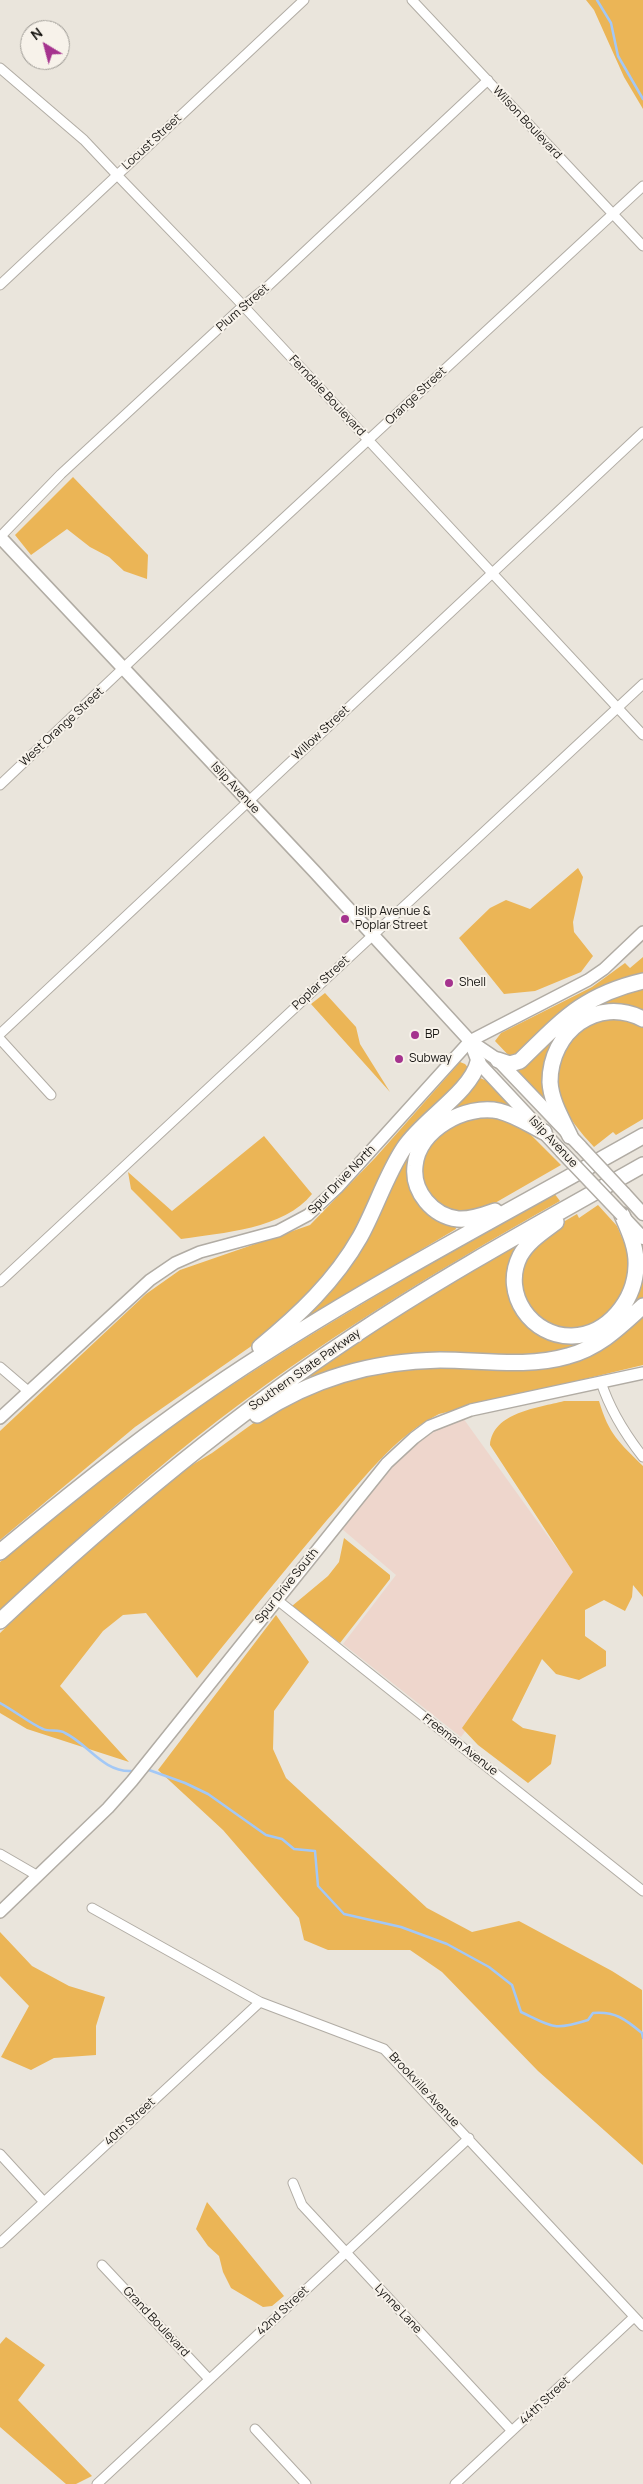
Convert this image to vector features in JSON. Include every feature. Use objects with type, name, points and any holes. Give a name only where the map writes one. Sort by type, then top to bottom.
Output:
[{"type":"highway","points":[[498,1060],[510,1064],[520,1061],[566,1016],[591,999],[616,987],[643,981]]},
{"type":"highway","points":[[575,1142],[554,1100],[550,1084],[552,1066],[566,1034],[580,1022],[597,1013],[616,1010],[632,1013],[643,1019]]},
{"type":"highway","points":[[0,1552],[64,1499],[195,1400],[283,1328],[314,1298],[333,1276],[360,1236],[404,1147],[425,1123],[469,1081],[475,1072],[478,1062]]},
{"type":"highway","points":[[530,1200],[476,1218],[459,1219],[445,1216],[432,1209],[422,1196],[416,1181],[415,1165],[420,1150],[431,1135],[444,1123],[463,1114],[482,1110],[499,1111],[544,1132]]},
{"type":"highway","points":[[604,1158],[643,1126]]},
{"type":"highway","points":[[195,1400],[313,1324],[643,1136]]},
{"type":"highway","name":"Southern State Parkway","points":[[0,1621],[93,1536],[165,1474],[283,1384],[348,1339],[488,1252],[643,1165]]},
{"type":"highway","points":[[584,1198],[530,1242],[520,1256],[515,1287],[519,1302],[528,1316],[540,1328],[556,1334],[573,1336],[592,1332],[619,1312],[628,1297],[636,1266],[634,1249],[622,1215]]},
{"type":"highway","points":[[165,1474],[270,1407],[300,1390],[335,1377],[371,1367],[404,1362],[439,1360],[516,1362],[543,1361],[568,1356],[591,1348],[614,1333],[643,1306]]},
{"type":"main road","name":"Islip Avenue","points":[[0,537],[373,934],[470,1041],[498,1060],[643,1214]]},
{"type":"main road","name":"Islip Avenue","points":[[470,1041],[478,1062],[643,1238]]},
{"type":"street","name":"Locust Street","points":[[0,285],[304,0]]},
{"type":"street","name":"Wilson Boulevard","points":[[412,0],[643,246]]},
{"type":"street","name":"Ferndale Boulevard","points":[[0,68],[84,140],[243,306],[643,734]]},
{"type":"street","name":"Plum Street","points":[[0,537],[61,474],[243,306],[267,287],[488,80]]},
{"type":"street","name":"Orange Street","points":[[124,670],[193,602],[643,186]]},
{"type":"street","name":"Willow Street","points":[[0,1034],[643,432]]},
{"type":"street","name":"West Orange Street","points":[[0,785],[124,670]]},
{"type":"street","name":"Poplar Street","points":[[0,1282],[643,684]]},
{"type":"street","name":"Spur Drive North","points":[[0,1418],[165,1269],[200,1252],[278,1231],[308,1215],[337,1188],[470,1041],[588,980],[643,932]]},
{"type":"street","points":[[0,1039],[50,1095]]},
{"type":"street","points":[[0,1367],[28,1391]]},
{"type":"street","name":"Spur Drive South","points":[[0,1912],[132,1781],[276,1599],[401,1448],[430,1426],[471,1410],[643,1373]]},
{"type":"street","points":[[601,1382],[606,1398],[625,1434],[643,1457]]},
{"type":"street","name":"Freeman Avenue","points":[[276,1599],[643,1891]]},
{"type":"street","points":[[0,1854],[38,1876]]},
{"type":"street","name":"Brookville Avenue","points":[[92,1908],[260,2002],[384,2049],[643,2326]]},
{"type":"street","name":"40th Street","points":[[0,2243],[260,2002]]},
{"type":"street","name":"42nd Street","points":[[97,2484],[469,2138]]},
{"type":"street","points":[[0,2154],[44,2202]]},
{"type":"street","name":"Lynne Lane","points":[[293,2183],[302,2205],[512,2431]]},
{"type":"street","name":"Grand Boulevard","points":[[102,2265],[209,2379]]},
{"type":"street","name":"44th Street","points":[[455,2484],[634,2317]]},
{"type":"street","points":[[255,2429],[306,2484]]},
{"type":"shaded area","points":[[586,0],[643,0],[643,109],[624,77],[594,10]]},
{"type":"shaded area","points":[[73,477],[148,555],[147,579],[124,571],[109,557],[90,547],[67,529],[31,555],[15,535]]},
{"type":"shaded area","points":[[578,868],[583,877],[573,922],[574,932],[593,956],[581,972],[535,991],[504,994],[459,938],[490,908],[506,900],[530,909]]},
{"type":"shaded area","points":[[643,957],[643,976],[512,1059],[495,1041],[501,1033],[592,987],[625,963],[630,968]]},
{"type":"shaded area","points":[[643,985],[643,1014],[571,1021],[547,1095],[540,1098],[516,1070],[516,1066],[592,1003]]},
{"type":"shaded area","points":[[325,993],[356,1027],[360,1044],[390,1092],[311,1004]]},
{"type":"shaded area","points":[[613,1015],[643,1024],[643,1119],[616,1135],[613,1132],[594,1147],[575,1124],[561,1100],[557,1087],[559,1059],[570,1037],[583,1025],[596,1019]]},
{"type":"shaded area","points":[[460,1062],[465,1064],[471,1071],[415,1125],[336,1265],[300,1307],[263,1338],[135,1427],[0,1540],[0,1431],[146,1294],[180,1270],[310,1225],[375,1158]]},
{"type":"shaded area","points":[[478,1077],[487,1081],[489,1079],[531,1122],[503,1109],[477,1105],[462,1109],[442,1119],[420,1139],[412,1152],[408,1166],[408,1180],[412,1194],[428,1213],[455,1224],[456,1229],[311,1315],[308,1310],[342,1270],[399,1163],[419,1132],[435,1115]]},
{"type":"shaded area","points":[[493,1114],[525,1129],[561,1165],[481,1211],[461,1215],[429,1202],[418,1166],[426,1143],[447,1124]]},
{"type":"shaded area","points":[[264,1136],[312,1194],[300,1206],[269,1222],[233,1231],[181,1239],[131,1189],[128,1172],[172,1211]]},
{"type":"shaded area","points":[[554,1193],[560,1201],[459,1259],[360,1320],[264,1386],[172,1457],[128,1494],[0,1610],[0,1562],[116,1466],[205,1403],[303,1340]]},
{"type":"shaded area","points":[[598,1205],[617,1226],[627,1249],[630,1249],[630,1264],[625,1295],[617,1307],[607,1316],[584,1328],[559,1330],[547,1327],[536,1321],[525,1307],[519,1266],[546,1232],[577,1214],[579,1218]]},
{"type":"shaded area","points":[[515,1244],[518,1248],[510,1269],[508,1290],[510,1301],[520,1319],[529,1327],[554,1339],[618,1317],[639,1252],[643,1252],[643,1300],[616,1325],[573,1350],[540,1357],[503,1358],[313,1380],[310,1375],[359,1339]]},
{"type":"shaded area","points":[[643,1311],[643,1365],[439,1414],[407,1435],[378,1461],[365,1476],[197,1678],[146,1613],[123,1615],[103,1631],[60,1686],[129,1762],[27,1729],[0,1713],[0,1633],[84,1552],[177,1474],[212,1453],[266,1414],[356,1375],[413,1366],[565,1361]]},
{"type":"shaded area","points":[[564,1401],[599,1401],[611,1430],[643,1466],[643,1597],[633,1585],[632,1597],[625,1611],[604,1600],[585,1610],[585,1636],[606,1651],[606,1666],[579,1680],[556,1674],[542,1659],[512,1720],[523,1728],[556,1735],[551,1764],[528,1783],[478,1745],[462,1728],[573,1572],[490,1445],[493,1434],[499,1425],[508,1418],[530,1409]]},
{"type":"shaded area","points":[[463,1418],[578,1578],[461,1737],[343,1644],[396,1575],[342,1529],[404,1453],[435,1431]]},
{"type":"shaded area","points":[[344,1538],[390,1575],[390,1579],[340,1643],[292,1606],[328,1576],[339,1562]]},
{"type":"shaded area","points":[[276,1615],[309,1662],[274,1711],[273,1749],[286,1778],[427,1908],[472,1932],[519,1921],[612,1971],[642,1990],[643,2165],[538,2071],[442,1972],[410,1950],[328,1950],[304,1940],[299,1918],[223,1830],[158,1770]]},
{"type":"shaded area","points":[[0,1932],[32,1966],[69,1986],[105,1997],[96,2026],[96,2055],[54,2058],[31,2070],[1,2057],[29,2006],[0,1976]]},
{"type":"shaded area","points":[[207,2202],[284,2296],[272,2306],[263,2307],[231,2288],[223,2272],[219,2256],[208,2246],[196,2229]]},
{"type":"shaded area","points":[[6,2337],[45,2365],[18,2400],[92,2476],[76,2484],[66,2484],[0,2427],[0,2344]]},
{"type":"waterway","points":[[597,0],[611,23],[618,56],[643,99]]},
{"type":"waterway","points":[[0,1703],[43,1729],[65,1733],[112,1767],[131,1771]]},
{"type":"waterway","points":[[149,1770],[185,1783],[208,1794],[266,1835],[282,1839],[294,1849],[315,1851],[318,1886],[344,1914],[401,1927],[447,1944],[489,1967],[512,1985],[521,2012],[553,2026],[567,2026],[588,2020],[593,2013],[608,2013],[630,2024],[642,2033],[643,2038]]},
{"type":"place","name":"Islip Avenue & Poplar Street","points":[[345,919]]},
{"type":"place","name":"Shell","points":[[449,983]]},
{"type":"place","name":"BP","points":[[415,1035]]},
{"type":"place","name":"Subway","points":[[399,1059]]}]
